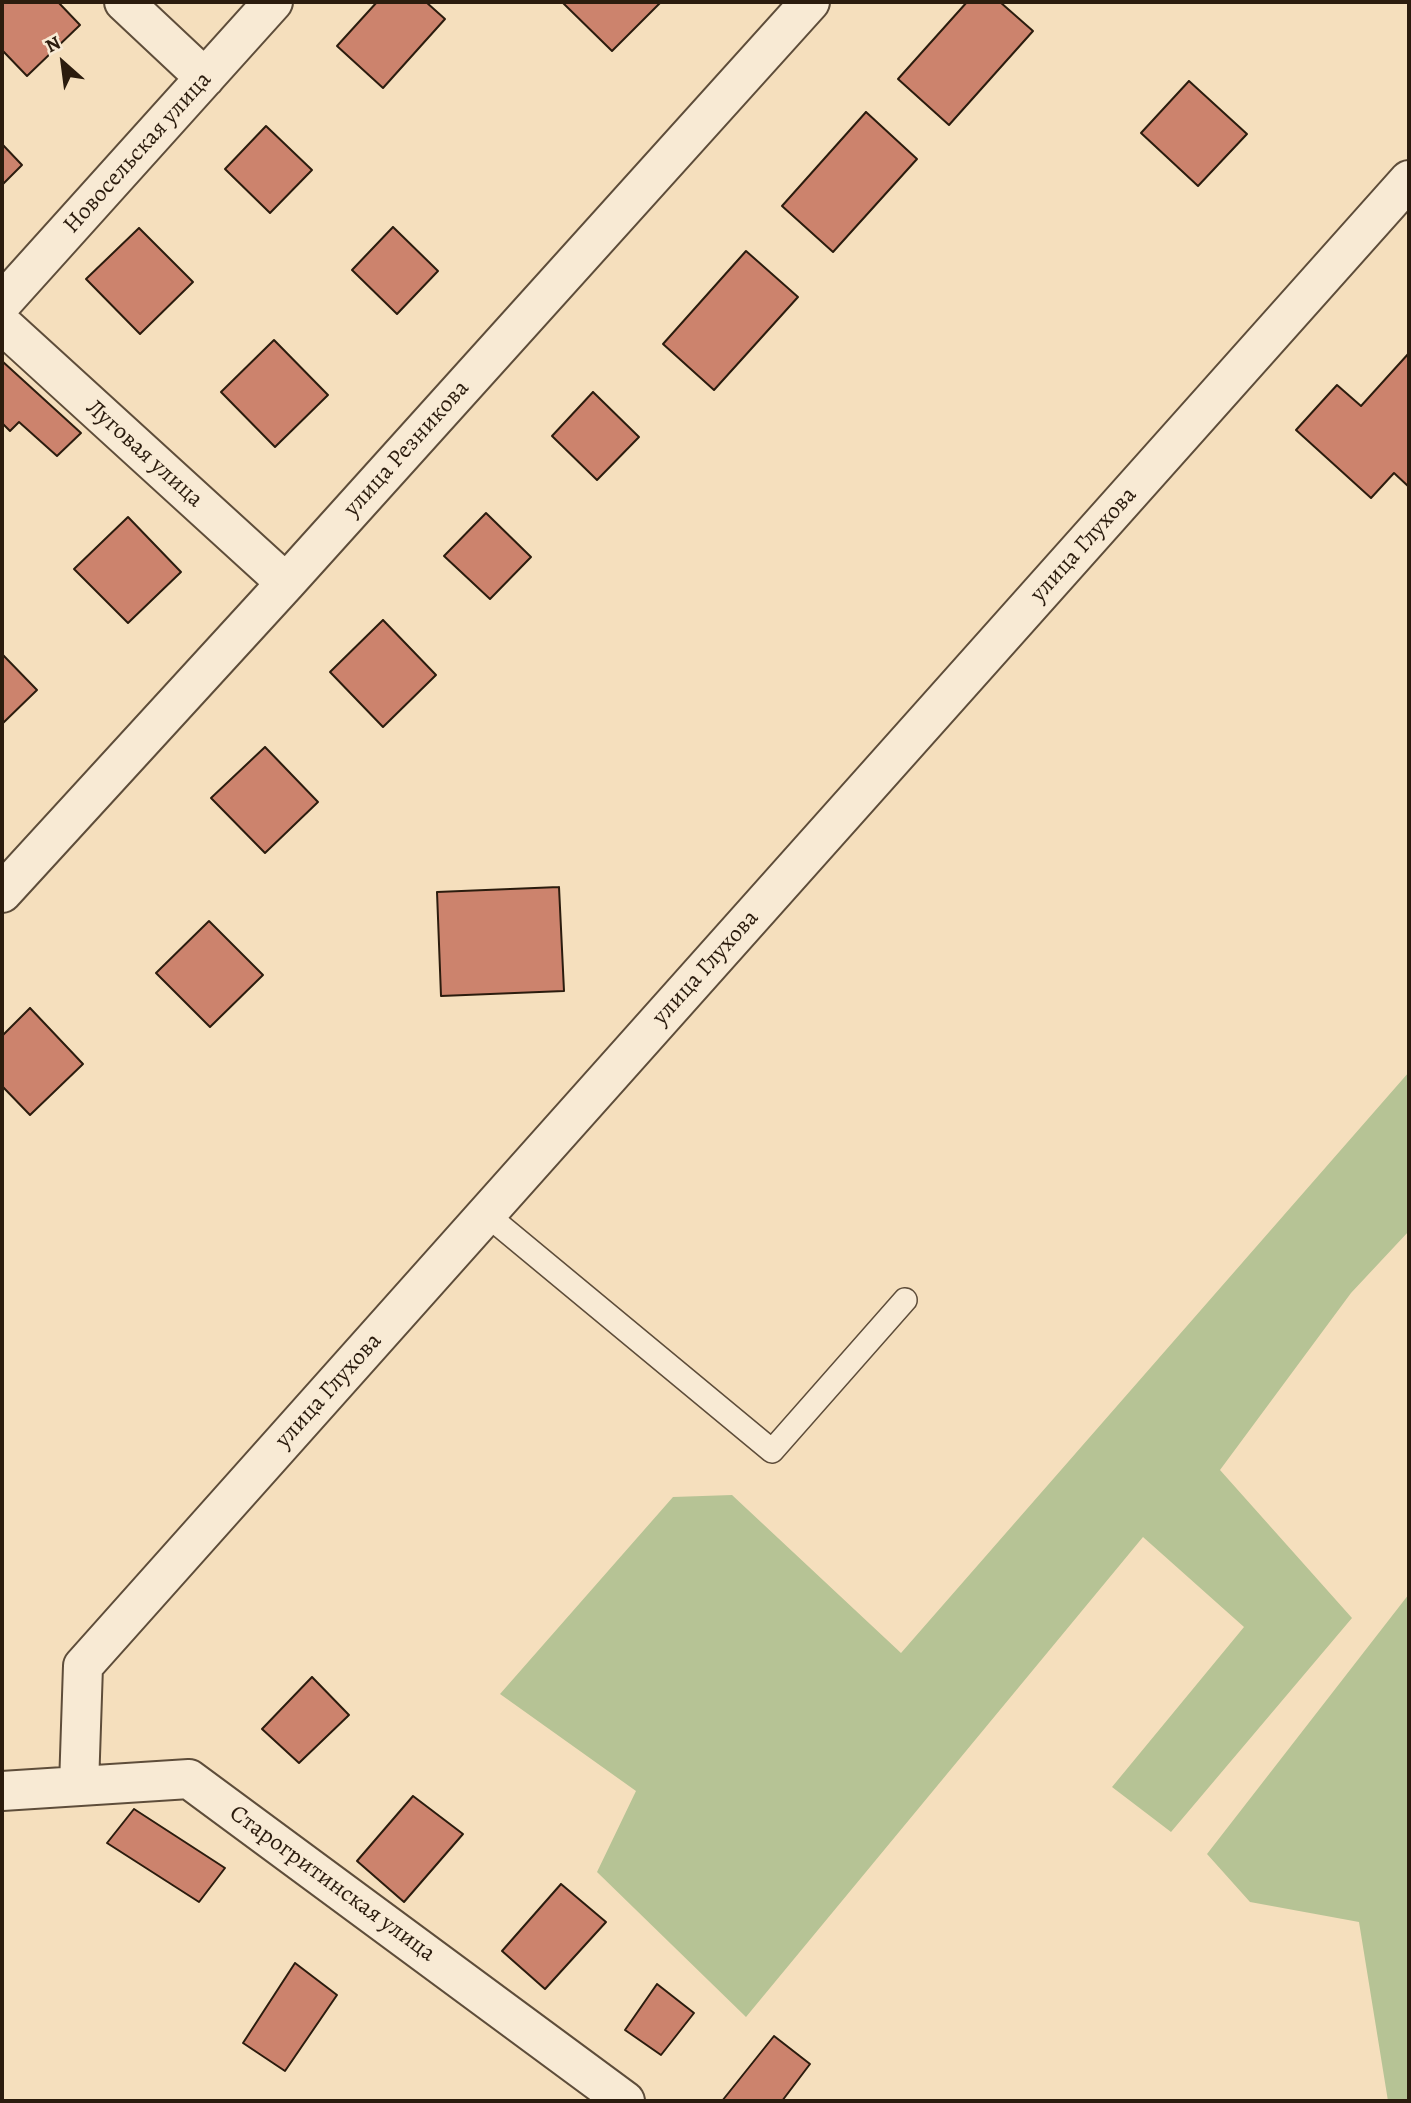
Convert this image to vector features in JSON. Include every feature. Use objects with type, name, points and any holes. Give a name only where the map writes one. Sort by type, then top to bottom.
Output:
[{"type":"street","points":[[124,2],[205,78]]},
{"type":"street","name":"Новосельская улица","points":[[2,303],[273,2]]},
{"type":"street","name":"улица Резникова","points":[[2,892],[286,583],[810,2]]},
{"type":"street","name":"улица Глухова","points":[[79,1786],[83,1666],[1409,180]]},
{"type":"street","name":"Луговая улица","points":[[2,324],[286,583]]},
{"type":"street","name":"Старогритинская улица","points":[[2,1791],[189,1779],[625,2101]]},
{"type":"lane","points":[[486,1214],[772,1451],[905,1300]]},
{"type":"green space","points":[[1409,1072],[1409,1231],[1351,1293],[1220,1470],[1352,1618],[1171,1832],[1112,1787],[1244,1627],[1143,1537],[746,2017],[597,1872],[636,1791],[500,1694],[673,1497],[732,1495],[901,1653]]},
{"type":"green space","points":[[1409,1594],[1409,2101],[1388,2101],[1359,1922],[1250,1902],[1207,1854]]},
{"type":"building","points":[[2,2],[58,2],[80,25],[27,76],[2,50]]},
{"type":"building","points":[[377,2],[426,2],[445,19],[383,88],[337,46]]},
{"type":"building","points":[[562,2],[661,2],[612,51]]},
{"type":"building","points":[[967,2],[1000,2],[1033,31],[949,125],[898,79]]},
{"type":"building","points":[[1189,81],[1247,134],[1198,186],[1141,133]]},
{"type":"building","points":[[866,112],[917,159],[833,252],[782,206]]},
{"type":"building","points":[[266,126],[312,170],[270,213],[225,169]]},
{"type":"building","points":[[2,144],[22,165],[2,185]]},
{"type":"building","points":[[393,227],[438,271],[397,314],[352,270]]},
{"type":"building","points":[[139,228],[193,282],[140,334],[86,279]]},
{"type":"building","points":[[746,251],[798,297],[714,390],[663,344]]},
{"type":"building","points":[[274,340],[328,395],[275,447],[221,392]]},
{"type":"building","points":[[1409,353],[1409,487],[1394,473],[1371,498],[1296,430],[1337,385],[1361,406]]},
{"type":"building","points":[[2,361],[81,433],[57,456],[19,422],[10,431],[2,423]]},
{"type":"building","points":[[593,392],[639,437],[597,480],[552,436]]},
{"type":"building","points":[[486,513],[531,557],[490,599],[444,556]]},
{"type":"building","points":[[128,517],[181,572],[128,623],[74,569]]},
{"type":"building","points":[[383,620],[436,675],[383,727],[330,672]]},
{"type":"building","points":[[2,654],[37,690],[2,724]]},
{"type":"building","points":[[265,747],[318,802],[265,853],[211,798]]},
{"type":"building","points":[[559,887],[564,991],[441,996],[437,892]]},
{"type":"building","points":[[209,921],[263,975],[210,1027],[156,973]]},
{"type":"building","points":[[30,1008],[83,1064],[30,1115],[2,1086],[2,1036]]},
{"type":"building","points":[[312,1677],[349,1715],[299,1763],[262,1729]]},
{"type":"building","points":[[413,1796],[463,1834],[404,1902],[357,1861]]},
{"type":"building","points":[[134,1809],[225,1868],[199,1902],[107,1843]]},
{"type":"building","points":[[561,1884],[606,1922],[545,1989],[502,1951]]},
{"type":"building","points":[[295,1963],[337,1995],[285,2071],[243,2043]]},
{"type":"building","points":[[657,1984],[694,2013],[661,2055],[625,2030]]},
{"type":"building","points":[[774,2036],[810,2064],[782,2101],[722,2101]]}]
